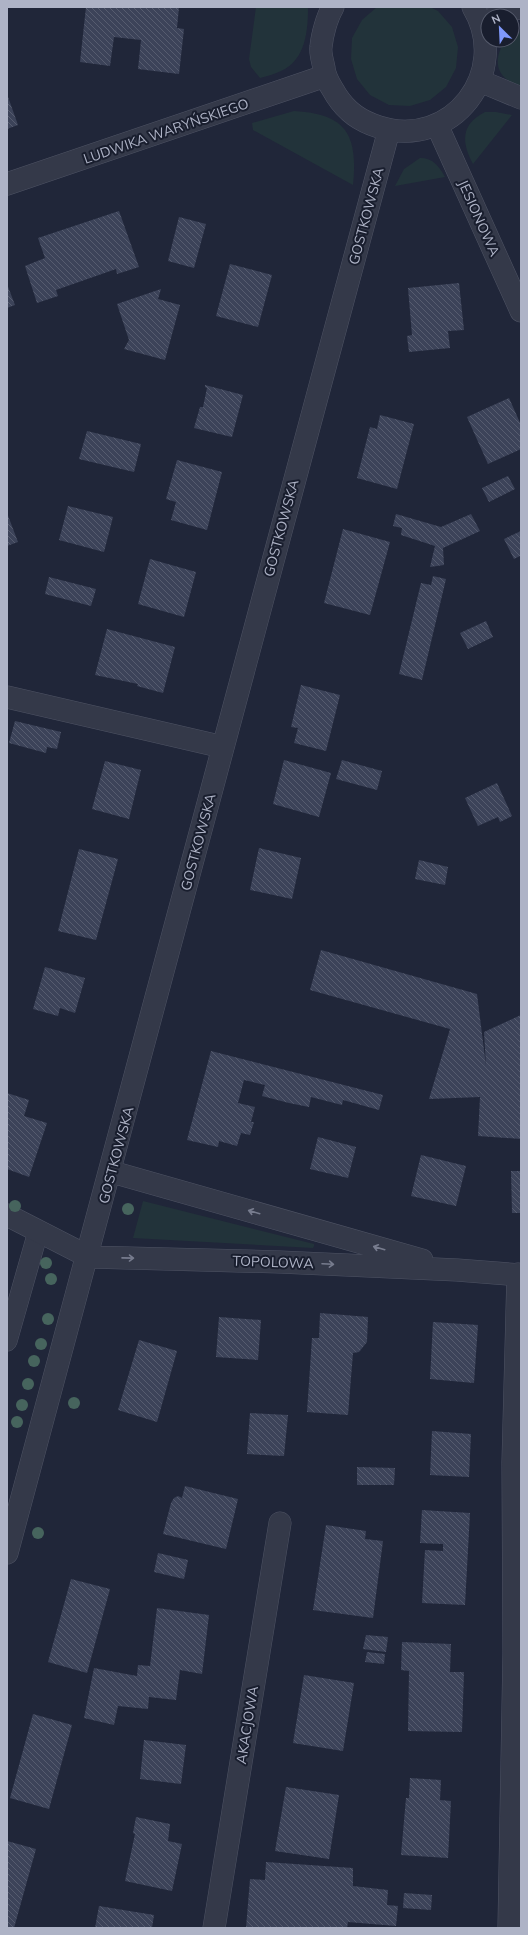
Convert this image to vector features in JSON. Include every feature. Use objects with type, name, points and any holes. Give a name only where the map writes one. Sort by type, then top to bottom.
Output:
[{"type":"street","points":[[333,7],[329,14],[321,48],[325,76],[343,106],[362,121],[389,130],[406,132],[437,125],[463,107],[480,81],[486,48]]},
{"type":"street","name":"LUDWIKA WARYŃSKIEGO","points":[[7,184],[325,76]]},
{"type":"street","points":[[480,81],[521,98]]},
{"type":"street","name":"JESIONOWA","points":[[437,125],[521,311]]},
{"type":"street","name":"GOSTKOWSKA","points":[[7,1553],[112,1172],[223,747],[389,130]]},
{"type":"street","points":[[7,697],[223,747]]},
{"type":"street","name":"TOPOLOWA","points":[[112,1172],[457,1270]]},
{"type":"street","points":[[7,1215],[89,1257]]},
{"type":"street","points":[[7,1341],[38,1232]]},
{"type":"street","name":"TOPOLOWA","points":[[89,1257],[280,1262],[457,1270],[520,1275]]},
{"type":"street","points":[[509,1928],[514,1653],[513,1462],[520,1275]]},
{"type":"street","name":"AKACJOWA","points":[[214,1928],[280,1522]]},
{"type":"shaded area","points":[[256,7],[308,7],[304,44],[296,60],[281,71],[260,78],[251,67],[249,59]]},
{"type":"shaded area","points":[[377,7],[430,7],[438,11],[452,27],[458,47],[456,68],[446,87],[430,100],[410,106],[389,105],[370,95],[357,79],[351,59],[352,38],[362,20]]},
{"type":"shaded area","points":[[520,32],[521,87],[506,79],[499,68],[498,62],[498,55],[501,48],[520,48]]},
{"type":"shaded area","points":[[294,111],[312,113],[326,117],[337,123],[345,130],[351,140],[353,153],[353,185],[253,130],[252,123]]},
{"type":"shaded area","points":[[485,112],[496,112],[512,115],[473,164],[466,148],[465,141],[467,128],[471,122]]},
{"type":"shaded area","points":[[420,158],[429,159],[435,163],[445,177],[395,186],[404,169]]},
{"type":"shaded area","points":[[143,1201],[314,1244],[314,1246],[313,1248],[133,1238]]},
{"type":"building","points":[[86,7],[179,7],[177,28],[184,29],[179,74],[138,69],[141,40],[114,37],[110,66],[80,62]]},
{"type":"building","points":[[7,94],[18,125],[7,129]]},
{"type":"building","points":[[119,211],[139,267],[117,274],[116,269],[56,290],[58,296],[37,303],[25,266],[45,258],[38,238]]},
{"type":"building","points":[[179,217],[206,224],[194,268],[168,261]]},
{"type":"building","points":[[230,264],[272,275],[258,327],[216,316]]},
{"type":"building","points":[[459,283],[464,330],[448,331],[450,348],[409,352],[407,336],[412,335],[408,288]]},
{"type":"building","points":[[7,284],[15,305],[7,308]]},
{"type":"building","points":[[161,289],[158,299],[180,305],[165,360],[124,349],[129,340],[117,304]]},
{"type":"building","points":[[205,385],[243,395],[232,437],[194,428],[200,407],[203,407],[207,388]]},
{"type":"building","points":[[509,398],[521,425],[521,449],[488,464],[467,417]]},
{"type":"building","points":[[380,415],[414,424],[397,489],[357,478],[370,427],[377,429]]},
{"type":"building","points":[[87,431],[141,444],[134,472],[79,459]]},
{"type":"building","points":[[177,460],[222,472],[207,530],[171,520],[176,502],[166,499]]},
{"type":"building","points":[[508,476],[515,489],[489,502],[482,488]]},
{"type":"building","points":[[68,506],[113,517],[104,552],[59,540]]},
{"type":"building","points":[[7,513],[18,542],[7,546]]},
{"type":"building","points":[[396,514],[441,527],[471,514],[480,531],[443,548],[444,565],[430,567],[435,546],[401,535],[402,528],[393,526]]},
{"type":"building","points":[[343,529],[390,542],[370,615],[324,603]]},
{"type":"building","points":[[521,531],[521,559],[520,556],[514,559],[504,539]]},
{"type":"building","points":[[150,559],[196,572],[184,617],[138,604]]},
{"type":"building","points":[[433,576],[446,579],[422,680],[399,674],[421,583],[431,585]]},
{"type":"building","points":[[49,577],[96,589],[91,606],[45,594]]},
{"type":"building","points":[[486,621],[493,637],[468,649],[460,633]]},
{"type":"building","points":[[107,629],[175,647],[163,693],[137,686],[138,684],[95,675]]},
{"type":"building","points":[[301,685],[340,695],[326,751],[294,743],[298,728],[291,727]]},
{"type":"building","points":[[15,721],[61,732],[57,749],[47,747],[46,753],[9,743]]},
{"type":"building","points":[[284,760],[331,773],[319,817],[273,804]]},
{"type":"building","points":[[342,760],[382,771],[377,790],[336,779]]},
{"type":"building","points":[[105,761],[141,770],[129,819],[92,809]]},
{"type":"building","points":[[497,783],[512,816],[500,822],[498,817],[478,826],[465,798]]},
{"type":"building","points":[[259,848],[301,858],[292,899],[250,890]]},
{"type":"building","points":[[79,849],[118,859],[96,940],[58,931]]},
{"type":"building","points":[[419,860],[448,867],[445,885],[415,879]]},
{"type":"building","points":[[321,950],[477,994],[486,1066],[484,1032],[521,1015],[521,1139],[478,1136],[480,1097],[429,1099],[450,1029],[310,990]]},
{"type":"building","points":[[45,967],[85,978],[75,1013],[60,1008],[58,1016],[33,1009]]},
{"type":"building","points":[[211,1051],[383,1095],[379,1110],[343,1100],[342,1105],[311,1097],[309,1107],[289,1103],[262,1096],[265,1085],[244,1080],[238,1103],[255,1107],[251,1122],[254,1122],[250,1135],[241,1133],[237,1146],[219,1141],[218,1147],[187,1140]]},
{"type":"building","points":[[7,1093],[29,1100],[24,1116],[47,1123],[29,1177],[7,1169]]},
{"type":"building","points":[[318,1137],[356,1147],[348,1178],[310,1169]]},
{"type":"building","points":[[421,1155],[466,1166],[456,1206],[411,1196]]},
{"type":"building","points":[[511,1171],[521,1171],[521,1213],[512,1213]]},
{"type":"building","points":[[320,1313],[368,1317],[367,1342],[359,1352],[353,1353],[348,1415],[307,1412],[312,1338],[319,1338]]},
{"type":"building","points":[[219,1317],[261,1320],[258,1360],[216,1357]]},
{"type":"building","points":[[433,1322],[478,1325],[474,1383],[430,1379]]},
{"type":"building","points":[[139,1340],[177,1351],[157,1422],[118,1410]]},
{"type":"building","points":[[250,1413],[288,1415],[284,1456],[247,1454]]},
{"type":"building","points":[[432,1431],[471,1434],[469,1477],[430,1475]]},
{"type":"building","points":[[357,1467],[395,1468],[394,1485],[357,1485]]},
{"type":"building","points":[[185,1486],[238,1499],[226,1549],[163,1534],[171,1503],[174,1498],[178,1496],[182,1498]]},
{"type":"building","points":[[422,1510],[470,1513],[465,1605],[422,1603],[425,1550],[443,1551],[443,1544],[420,1543]]},
{"type":"building","points":[[326,1525],[366,1531],[365,1539],[383,1541],[373,1618],[313,1610]]},
{"type":"building","points":[[158,1553],[188,1560],[184,1579],[154,1572]]},
{"type":"building","points":[[71,1579],[110,1589],[87,1673],[48,1662]]},
{"type":"building","points":[[157,1608],[209,1615],[202,1674],[180,1670],[176,1700],[149,1697],[148,1709],[118,1706],[114,1725],[84,1718],[94,1668],[137,1676],[138,1665],[150,1666]]},
{"type":"building","points":[[366,1635],[388,1637],[386,1652],[363,1649]]},
{"type":"building","points":[[402,1642],[451,1644],[450,1672],[464,1672],[462,1732],[408,1731],[409,1671],[401,1670]]},
{"type":"building","points":[[367,1652],[385,1654],[384,1664],[365,1662]]},
{"type":"building","points":[[304,1675],[354,1683],[343,1751],[293,1743]]},
{"type":"building","points":[[33,1714],[72,1725],[49,1809],[10,1798]]},
{"type":"building","points":[[144,1740],[186,1745],[181,1784],[140,1779]]},
{"type":"building","points":[[410,1778],[441,1780],[440,1800],[451,1801],[448,1858],[401,1855],[406,1798],[409,1798]]},
{"type":"building","points":[[286,1787],[339,1795],[329,1859],[275,1851]]},
{"type":"building","points":[[136,1817],[170,1824],[168,1841],[182,1844],[172,1891],[125,1881],[135,1834],[133,1833]]},
{"type":"building","points":[[7,1841],[36,1849],[14,1928],[7,1928]]},
{"type":"building","points":[[266,1862],[353,1868],[353,1886],[388,1890],[387,1905],[398,1906],[396,1926],[348,1922],[347,1928],[246,1928],[250,1879],[265,1880]]},
{"type":"building","points":[[404,1893],[432,1895],[431,1910],[403,1908]]},
{"type":"building","points":[[99,1906],[154,1915],[152,1928],[95,1928]]}]
